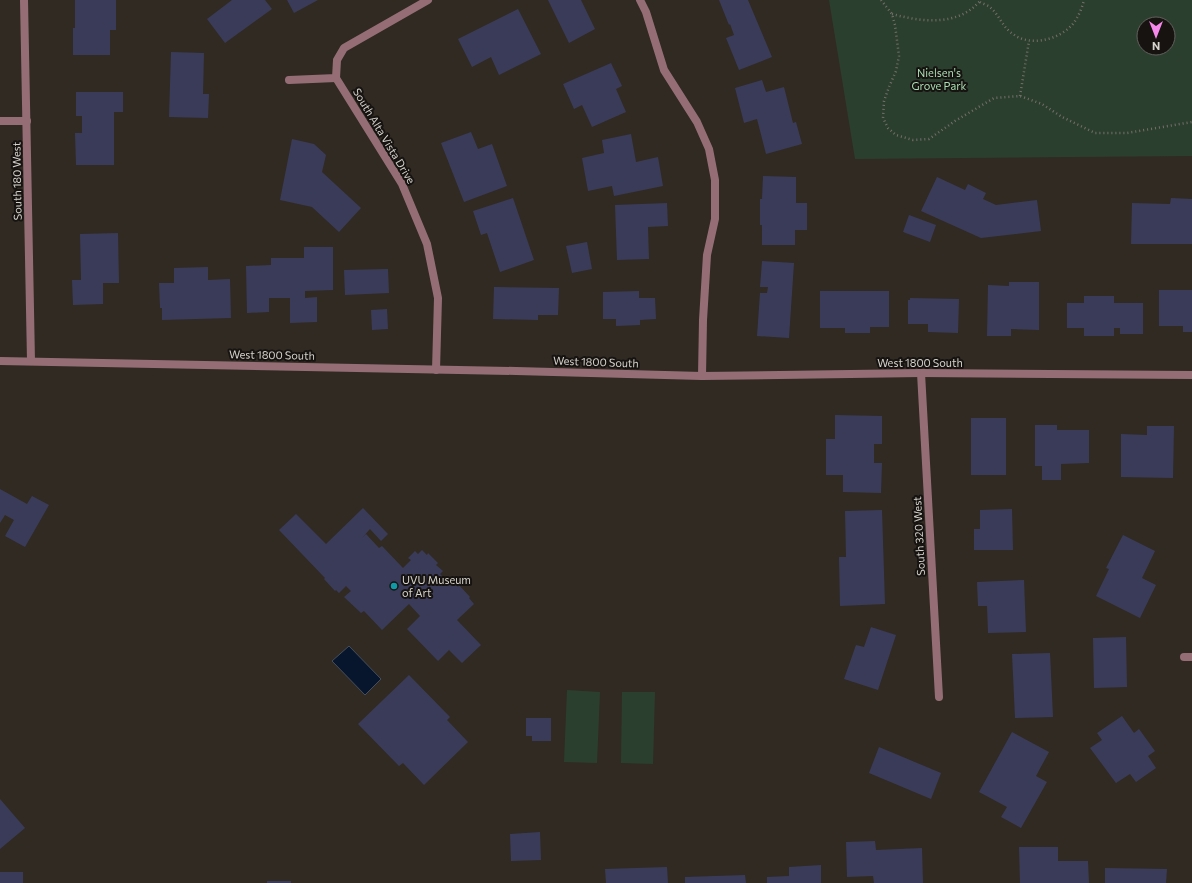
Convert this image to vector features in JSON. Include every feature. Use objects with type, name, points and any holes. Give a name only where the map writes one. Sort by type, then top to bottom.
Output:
[{"type":"street","name":"South 180 West","points":[[24,0],[31,361]]},
{"type":"street","points":[[289,80],[336,78],[337,60],[344,48],[428,0]]},
{"type":"street","points":[[640,0],[646,12],[664,70],[697,122],[709,150],[715,180],[715,219],[706,262],[702,376]]},
{"type":"street","name":"South Alta Vista Drive","points":[[336,78],[402,184],[427,244],[438,298],[436,370]]},
{"type":"street","points":[[0,121],[27,121]]},
{"type":"street","name":"West 1800 South","points":[[0,361],[702,376],[921,373],[1192,375]]},
{"type":"street","name":"South 320 West","points":[[921,373],[939,697]]},
{"type":"path","points":[[881,0],[892,14],[899,56],[896,71],[884,101],[883,118],[888,128],[896,135],[913,140],[928,139],[994,98],[1020,96],[1042,104],[1062,117],[1095,133],[1127,133],[1192,122]]},
{"type":"path","points":[[892,14],[919,20],[934,21],[950,19],[966,13],[980,1],[991,8],[1013,34],[1029,41],[1041,41],[1053,38],[1072,24],[1082,8],[1084,0]]},
{"type":"path","points":[[1020,96],[1029,41]]},
{"type":"green space","name":"Nielsen's Grove Park","points":[[829,0],[1192,0],[1192,156],[855,159]]},
{"type":"green space","points":[[567,690],[600,692],[597,763],[564,762]]},
{"type":"green space","points":[[622,692],[655,692],[653,764],[621,763]]},
{"type":"water","points":[[349,646],[381,679],[365,695],[332,661]]},
{"type":"building","points":[[75,0],[116,0],[116,30],[110,30],[110,55],[73,55]]},
{"type":"building","points":[[232,0],[265,0],[272,9],[225,43],[207,19]]},
{"type":"building","points":[[287,0],[318,0],[294,13]]},
{"type":"building","points":[[548,0],[581,0],[595,29],[569,43]]},
{"type":"building","points":[[719,0],[748,0],[772,57],[739,70],[726,38],[734,35]]},
{"type":"building","points":[[518,9],[541,54],[499,75],[491,57],[472,67],[458,39]]},
{"type":"building","points":[[171,52],[204,53],[203,94],[209,94],[208,118],[169,117]]},
{"type":"building","points":[[611,63],[622,86],[616,89],[626,112],[592,127],[582,105],[574,109],[563,84]]},
{"type":"building","points":[[762,80],[766,92],[784,87],[793,123],[796,122],[802,144],[766,154],[757,119],[744,123],[735,88]]},
{"type":"building","points":[[76,92],[123,92],[123,112],[114,112],[114,165],[76,165],[75,133],[82,133],[82,116],[76,116]]},
{"type":"building","points":[[471,132],[478,149],[492,144],[507,186],[464,202],[441,143]]},
{"type":"building","points":[[631,134],[636,162],[658,157],[663,186],[614,196],[612,186],[588,191],[582,158],[604,153],[602,140]]},
{"type":"building","points":[[292,139],[314,144],[326,155],[322,172],[361,208],[339,232],[312,207],[280,200]]},
{"type":"building","points":[[763,176],[796,177],[796,203],[807,203],[807,230],[795,230],[795,245],[762,245],[760,199],[762,199]]},
{"type":"building","points":[[937,177],[965,190],[968,184],[986,193],[983,199],[996,205],[1037,200],[1041,231],[981,238],[921,211]]},
{"type":"building","points":[[513,198],[534,260],[500,272],[487,233],[481,235],[473,211]]},
{"type":"building","points":[[1171,198],[1192,199],[1192,244],[1131,244],[1132,203],[1170,204]]},
{"type":"building","points":[[667,203],[668,226],[648,227],[649,259],[617,260],[615,205]]},
{"type":"building","points":[[909,215],[936,225],[930,242],[903,232]]},
{"type":"building","points":[[118,233],[119,283],[103,283],[103,304],[73,305],[72,280],[81,280],[80,234]]},
{"type":"building","points":[[587,242],[592,269],[572,273],[566,246]]},
{"type":"building","points":[[304,247],[333,247],[333,290],[305,291],[305,298],[317,297],[317,322],[290,323],[290,298],[269,298],[269,312],[247,313],[246,266],[271,265],[271,258],[304,258]]},
{"type":"building","points":[[762,261],[794,263],[789,338],[757,336],[760,293],[767,293],[768,287],[760,287]]},
{"type":"building","points":[[208,267],[208,280],[230,279],[231,318],[162,320],[159,283],[174,283],[174,268]]},
{"type":"building","points":[[388,269],[389,293],[345,295],[344,270]]},
{"type":"building","points":[[1009,282],[1039,282],[1039,330],[1011,329],[1011,336],[987,336],[988,285],[1009,286]]},
{"type":"building","points":[[494,287],[559,288],[558,315],[538,315],[538,320],[493,319]]},
{"type":"building","points":[[1159,290],[1192,290],[1192,332],[1183,332],[1183,326],[1159,326]]},
{"type":"building","points":[[639,291],[639,298],[655,298],[656,319],[640,320],[640,325],[616,326],[616,319],[603,319],[603,292]]},
{"type":"building","points":[[820,291],[889,291],[889,327],[870,327],[870,333],[845,333],[845,328],[820,328]]},
{"type":"building","points":[[1084,296],[1114,296],[1114,303],[1143,303],[1143,334],[1120,334],[1120,328],[1114,328],[1114,336],[1084,336],[1084,328],[1067,328],[1067,303],[1084,303]]},
{"type":"building","points":[[910,298],[959,299],[958,333],[928,332],[928,324],[908,324],[908,300],[910,300]]},
{"type":"building","points":[[387,309],[388,329],[372,330],[371,310]]},
{"type":"building","points":[[835,415],[882,416],[882,444],[874,444],[874,463],[882,463],[881,493],[843,492],[843,475],[826,475],[826,439],[835,439]]},
{"type":"building","points":[[971,418],[1006,418],[1006,475],[971,475]]},
{"type":"building","points":[[1035,425],[1057,425],[1057,430],[1089,430],[1089,463],[1061,464],[1061,480],[1042,480],[1042,466],[1035,466]]},
{"type":"building","points":[[1147,426],[1174,426],[1173,478],[1121,477],[1121,434],[1147,435]]},
{"type":"building","points":[[0,489],[27,504],[32,496],[49,505],[25,547],[5,536],[14,520],[5,515],[0,523]]},
{"type":"building","name":"UVU Museum of Art","points":[[363,508],[388,534],[381,541],[370,529],[362,538],[366,534],[379,548],[382,546],[403,568],[411,560],[408,558],[415,551],[418,554],[422,550],[427,555],[428,553],[438,563],[436,565],[443,571],[440,574],[450,584],[453,581],[458,587],[459,585],[470,597],[469,598],[474,604],[457,620],[481,645],[462,663],[449,650],[438,661],[407,629],[420,616],[409,604],[382,630],[364,611],[361,613],[344,597],[351,591],[346,586],[339,593],[336,590],[335,591],[324,579],[325,578],[279,530],[296,514],[326,544]]},
{"type":"building","points":[[1012,509],[1013,550],[974,550],[974,529],[980,529],[980,510]]},
{"type":"building","points":[[882,510],[885,604],[840,606],[839,557],[846,557],[845,511]]},
{"type":"building","points":[[1123,535],[1155,551],[1142,578],[1156,585],[1140,618],[1096,596],[1109,569],[1106,568]]},
{"type":"building","points":[[1024,580],[1026,632],[988,633],[987,606],[978,606],[977,582]]},
{"type":"building","points":[[871,627],[896,635],[878,690],[844,679],[856,645],[864,647]]},
{"type":"building","points":[[1126,637],[1127,687],[1094,688],[1093,638]]},
{"type":"building","points":[[1050,653],[1053,717],[1015,718],[1012,654]]},
{"type":"building","points":[[409,675],[450,717],[447,720],[468,742],[424,785],[403,763],[399,766],[358,724]]},
{"type":"building","points":[[1122,716],[1134,733],[1139,729],[1155,751],[1148,756],[1156,768],[1136,782],[1130,774],[1116,783],[1090,748],[1102,740],[1097,733]]},
{"type":"building","points":[[526,718],[551,718],[551,741],[532,741],[532,736],[526,736]]},
{"type":"building","points":[[1012,732],[1049,752],[1036,776],[1047,782],[1021,828],[1001,817],[1007,807],[979,792]]},
{"type":"building","points":[[879,747],[941,773],[931,799],[869,773]]},
{"type":"building","points":[[0,799],[25,828],[0,849]]},
{"type":"building","points":[[540,832],[541,860],[511,861],[510,834]]},
{"type":"building","points":[[875,841],[876,850],[922,848],[923,883],[874,883],[873,876],[847,877],[846,842]]},
{"type":"building","points":[[1019,847],[1058,847],[1058,861],[1088,861],[1089,883],[1020,883]]},
{"type":"building","points":[[821,865],[821,883],[767,883],[767,877],[789,876],[789,867]]},
{"type":"building","points":[[667,867],[668,883],[606,883],[605,869]]},
{"type":"building","points":[[1105,868],[1167,869],[1166,883],[1105,883]]},
{"type":"building","points":[[0,872],[23,872],[23,883],[0,883]]},
{"type":"building","points":[[745,875],[746,883],[685,883],[685,877]]},
{"type":"building","points":[[267,881],[291,881],[291,883],[267,883]]},
{"type":"place","name":"UVU Museum of Art","points":[[394,586]]}]
